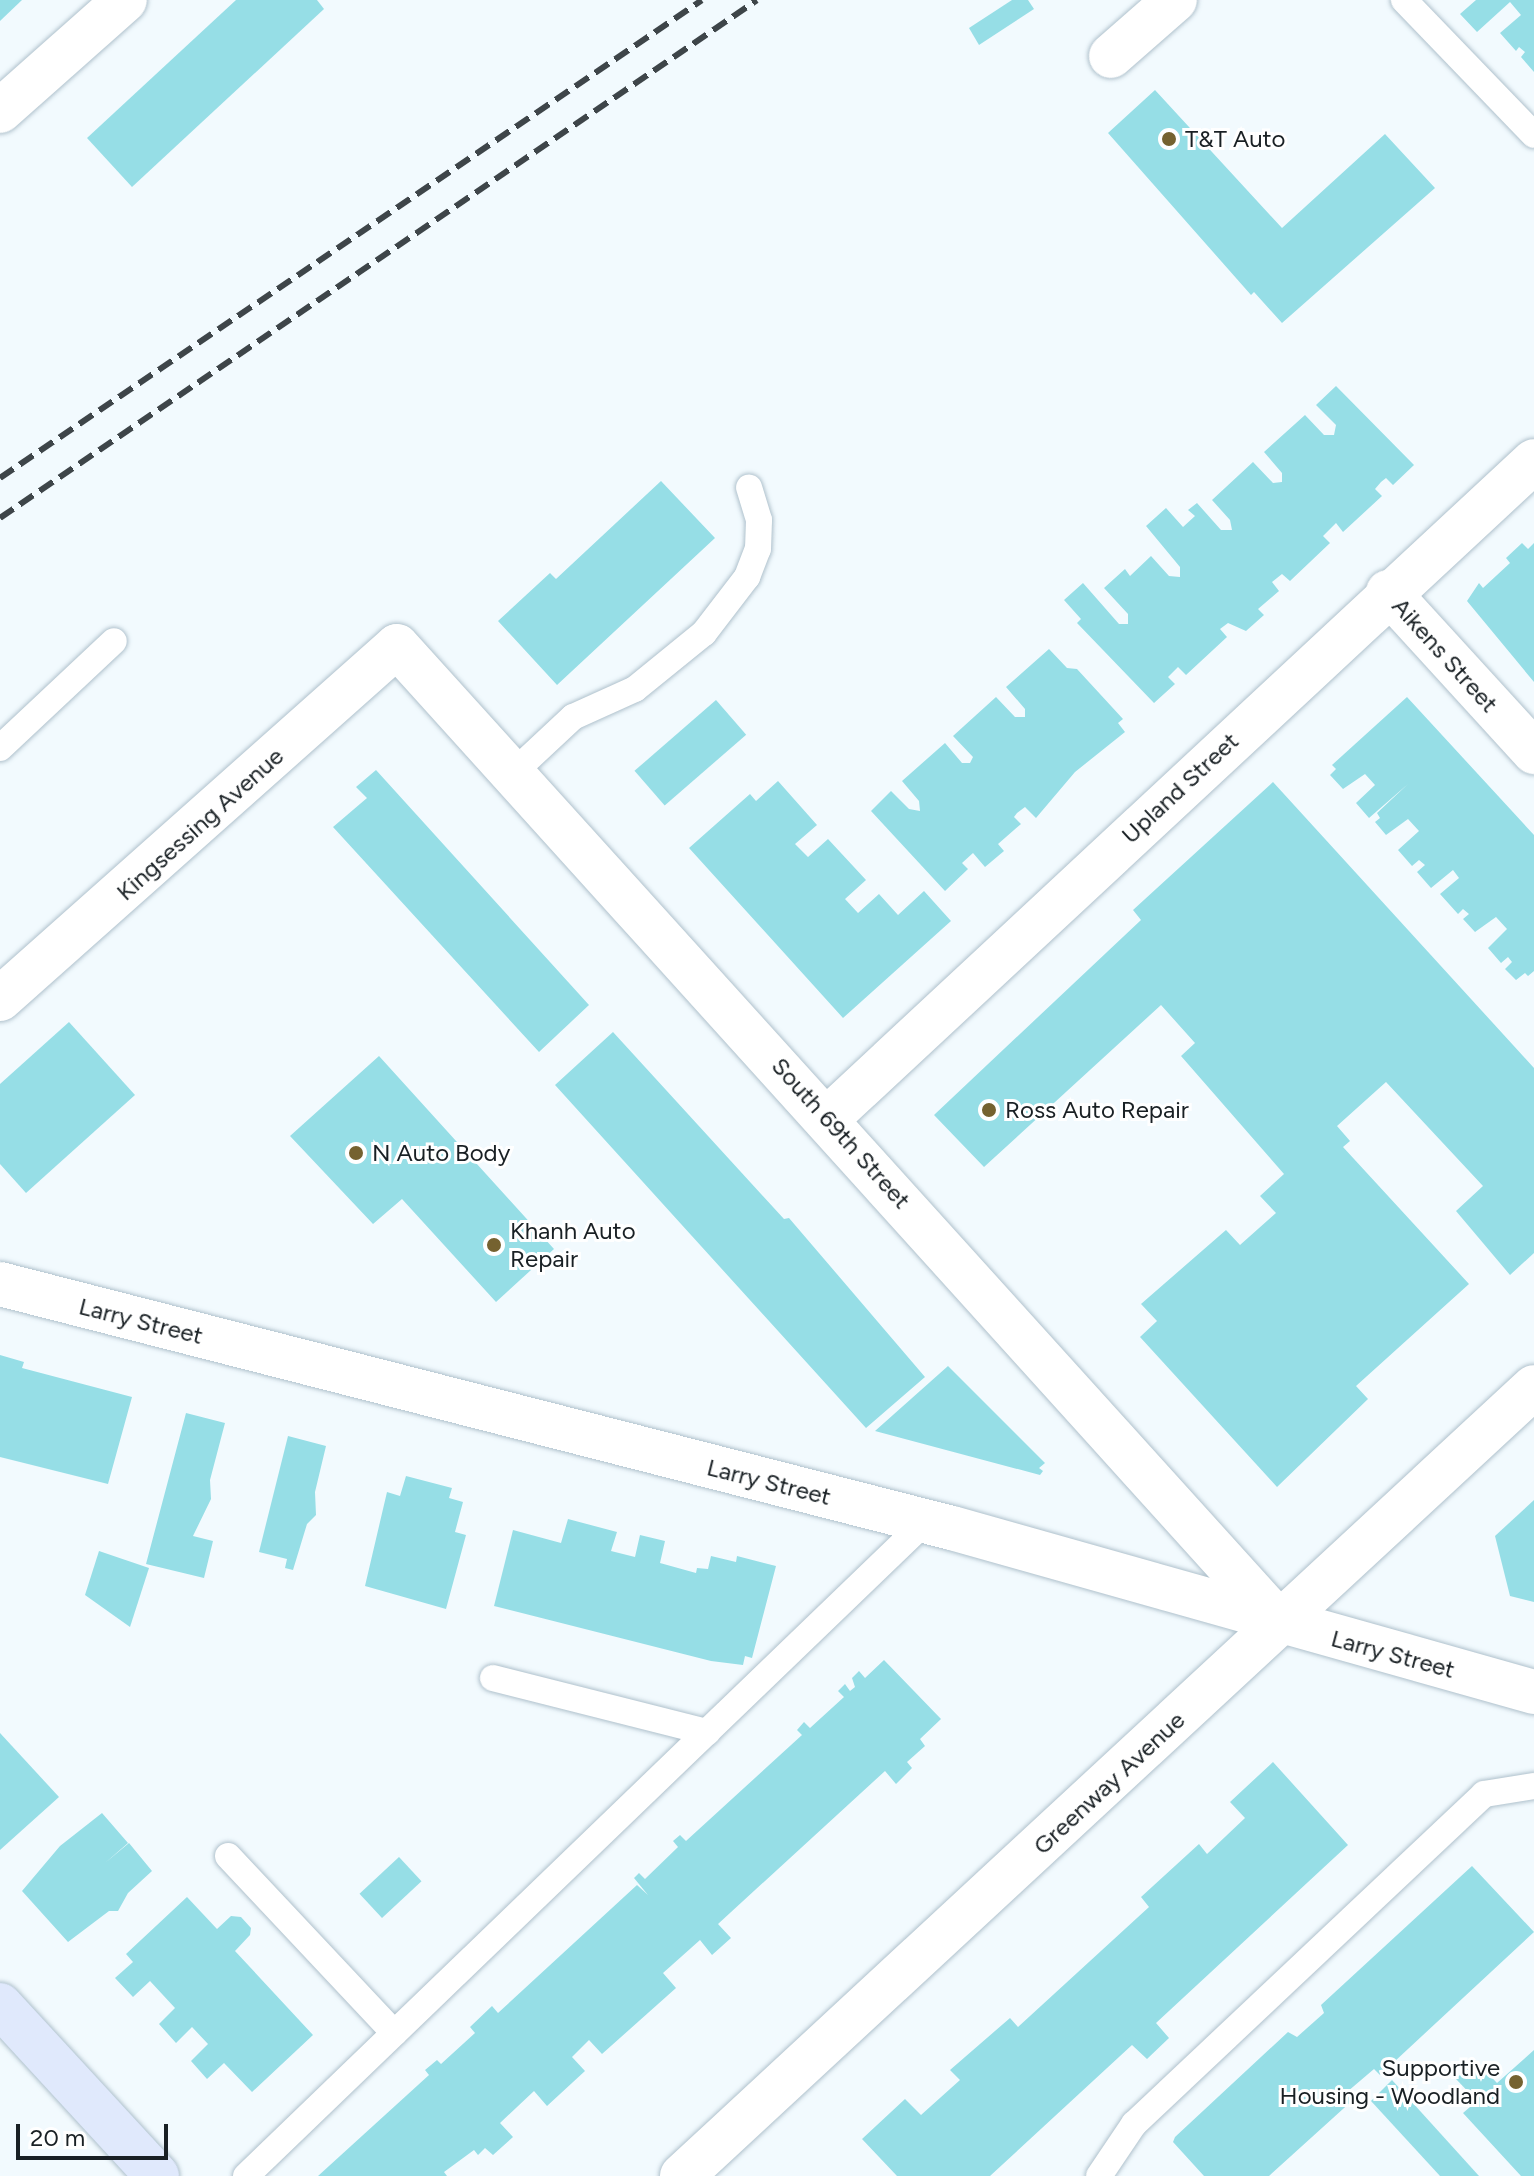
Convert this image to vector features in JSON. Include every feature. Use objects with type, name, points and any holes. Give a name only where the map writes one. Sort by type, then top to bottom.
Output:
[{"type":"street","points":[[0,111],[125,0]]},
{"type":"street","points":[[1111,56],[1175,0]]},
{"type":"street","name":"Upland Street","points":[[828,1118],[1388,592],[1534,461]]},
{"type":"street","name":"Aikens Street","points":[[1388,592],[1534,752]]},
{"type":"street","name":"South 69th Street","points":[[397,646],[828,1118],[1281,1624]]},
{"type":"street","name":"Kingsessing Avenue","points":[[0,999],[397,646]]},
{"type":"street","name":"Larry Street","points":[[0,1284],[926,1521],[1281,1624],[1534,1692]]},
{"type":"street","name":"Greenway Avenue","points":[[682,2176],[1534,1387]]},
{"type":"street","points":[[0,2005],[157,2176]]},
{"type":"lane","points":[[1404,0],[1534,135]]},
{"type":"lane","points":[[513,773],[573,717],[635,689],[704,633],[747,577],[758,549],[759,520],[749,488]]},
{"type":"lane","points":[[0,748],[114,641]]},
{"type":"lane","points":[[246,2176],[926,1521]]},
{"type":"lane","points":[[493,1678],[707,1732]]},
{"type":"lane","points":[[1099,2176],[1134,2124],[1484,1794],[1534,1786]]},
{"type":"lane","points":[[228,1856],[394,2033]]},
{"type":"building","points":[[0,0],[22,0],[0,21]]},
{"type":"building","points":[[236,0],[317,0],[324,9],[132,187],[87,138]]},
{"type":"building","points":[[1012,0],[1028,0],[1034,9],[979,45],[969,28]]},
{"type":"building","points":[[1476,0],[1534,0],[1534,72],[1521,57],[1525,52],[1519,47],[1516,51],[1500,33],[1521,15],[1510,2],[1477,32],[1460,14]]},
{"type":"building","points":[[1155,90],[1282,228],[1385,134],[1435,188],[1282,323],[1254,292],[1251,295],[1108,133]]},
{"type":"building","points":[[1336,386],[1414,465],[1393,485],[1386,478],[1381,482],[1375,489],[1382,496],[1343,532],[1336,523],[1323,536],[1330,543],[1290,581],[1282,574],[1272,582],[1279,591],[1258,609],[1264,615],[1246,631],[1228,623],[1220,629],[1227,637],[1186,675],[1178,667],[1168,677],[1175,684],[1154,703],[1077,623],[1081,619],[1064,600],[1083,583],[1119,624],[1128,624],[1128,614],[1104,588],[1125,569],[1130,576],[1151,556],[1169,576],[1180,577],[1180,567],[1146,526],[1166,508],[1183,527],[1195,516],[1188,510],[1197,503],[1221,530],[1232,530],[1230,520],[1212,500],[1253,462],[1273,483],[1282,482],[1282,473],[1264,452],[1305,415],[1324,435],[1334,435],[1336,425],[1316,405]]},
{"type":"building","points":[[661,481],[715,538],[557,685],[498,621],[550,573],[556,579]]},
{"type":"building","points":[[1522,543],[1528,549],[1534,543],[1534,682],[1467,601],[1479,583],[1483,588],[1510,563],[1506,558]]},
{"type":"building","points":[[1049,649],[1067,668],[1077,669],[1123,719],[1118,723],[1125,732],[1075,772],[1036,818],[1025,807],[1017,813],[1014,817],[1021,824],[998,844],[1004,851],[985,867],[973,853],[962,863],[968,869],[945,891],[871,811],[891,791],[909,809],[920,811],[919,801],[902,781],[945,743],[962,763],[970,763],[973,757],[953,736],[996,697],[1015,717],[1025,717],[1025,709],[1006,687]]},
{"type":"building","points":[[1407,697],[1534,835],[1534,971],[1528,976],[1525,973],[1516,980],[1505,969],[1512,962],[1508,957],[1501,963],[1488,948],[1507,929],[1496,917],[1475,932],[1463,919],[1469,914],[1463,909],[1458,914],[1440,894],[1459,878],[1453,870],[1431,888],[1417,872],[1425,865],[1419,860],[1412,866],[1398,850],[1419,831],[1408,819],[1386,835],[1375,822],[1380,818],[1377,813],[1408,784],[1369,818],[1356,803],[1375,785],[1365,774],[1343,789],[1330,775],[1336,769],[1332,765]]},
{"type":"building","points":[[716,700],[746,735],[665,806],[634,771]]},
{"type":"building","points":[[376,770],[589,1005],[539,1052],[333,827],[367,798],[356,787]]},
{"type":"building","points":[[778,781],[817,825],[795,844],[808,857],[828,839],[866,880],[845,899],[858,913],[879,894],[898,915],[924,891],[951,921],[843,1018],[689,848],[750,794],[756,801]]},
{"type":"building","points":[[1273,782],[1534,1068],[1534,1253],[1510,1275],[1456,1211],[1483,1186],[1386,1082],[1337,1126],[1350,1141],[1343,1147],[1469,1284],[1356,1386],[1368,1399],[1277,1487],[1140,1337],[1157,1321],[1141,1304],[1226,1230],[1240,1245],[1276,1213],[1260,1196],[1284,1174],[1181,1056],[1195,1043],[1161,1005],[984,1167],[934,1115],[1141,920],[1133,910]]},
{"type":"building","points":[[69,1022],[135,1095],[26,1193],[0,1164],[0,1084]]},
{"type":"building","points":[[613,1032],[784,1219],[789,1218],[925,1377],[866,1428],[555,1085]]},
{"type":"building","points":[[379,1056],[554,1249],[496,1302],[402,1199],[373,1224],[290,1136]]},
{"type":"building","points":[[0,1355],[24,1362],[22,1368],[132,1397],[108,1484],[0,1457]]},
{"type":"building","points":[[948,1366],[1045,1463],[1039,1468],[1043,1471],[1040,1475],[875,1431]]},
{"type":"building","points":[[186,1413],[225,1423],[210,1480],[211,1499],[193,1536],[213,1541],[204,1578],[146,1564]]},
{"type":"building","points":[[288,1436],[326,1446],[315,1492],[316,1515],[307,1524],[293,1570],[285,1568],[287,1559],[259,1552]]},
{"type":"building","points":[[406,1476],[452,1488],[449,1498],[463,1502],[455,1532],[466,1535],[446,1609],[365,1586],[387,1492],[400,1496]]},
{"type":"building","points":[[1534,1500],[1534,1602],[1510,1596],[1495,1536]]},
{"type":"building","points":[[568,1519],[617,1532],[611,1551],[635,1557],[640,1535],[665,1541],[660,1563],[696,1573],[697,1568],[708,1569],[711,1556],[736,1562],[737,1556],[776,1566],[752,1658],[745,1656],[743,1665],[711,1661],[494,1606],[513,1530],[561,1543]]},
{"type":"building","points":[[99,1551],[149,1568],[130,1627],[85,1595]]},
{"type":"building","points":[[884,1660],[941,1719],[920,1739],[925,1746],[907,1762],[912,1768],[896,1784],[885,1771],[718,1924],[731,1938],[712,1955],[700,1940],[663,1973],[676,1988],[602,2054],[589,2040],[572,2057],[585,2071],[547,2106],[534,2091],[500,2123],[513,2137],[493,2155],[485,2148],[478,2155],[474,2150],[444,2172],[447,2176],[318,2176],[429,2075],[425,2070],[437,2060],[441,2064],[475,2033],[470,2027],[492,2006],[498,2013],[637,1885],[648,1895],[634,1878],[639,1873],[645,1879],[678,1847],[673,1841],[680,1835],[686,1841],[802,1735],[797,1730],[804,1722],[810,1728],[844,1697],[838,1691],[845,1684],[850,1691],[855,1687],[852,1678],[859,1671],[865,1678]]},
{"type":"building","points":[[0,1733],[59,1797],[0,1850]]},
{"type":"building","points":[[1273,1762],[1348,1845],[1156,2023],[1169,2038],[1147,2059],[1132,2045],[990,2176],[897,2176],[862,2139],[905,2099],[921,2115],[960,2080],[950,2070],[1010,2018],[1018,2027],[1149,1907],[1141,1897],[1199,1844],[1207,1854],[1245,1818],[1230,1802]]},
{"type":"building","points":[[102,1813],[128,1843],[105,1863],[129,1843],[152,1871],[128,1893],[118,1911],[109,1911],[68,1942],[22,1891],[60,1846]]},
{"type":"building","points":[[399,1857],[422,1881],[382,1918],[360,1894]]},
{"type":"building","points":[[1472,1866],[1534,1932],[1380,2075],[1374,2069],[1347,2092],[1354,2099],[1269,2176],[1204,2176],[1173,2142],[1175,2137],[1288,2032],[1297,2037],[1324,2013],[1321,2005]]},
{"type":"building","points":[[187,1897],[217,1929],[231,1916],[241,1917],[251,1928],[250,1935],[235,1951],[313,2035],[252,2092],[224,2063],[207,2079],[191,2061],[208,2044],[192,2027],[176,2043],[159,2024],[175,2008],[150,1981],[133,1997],[115,1978],[133,1962],[126,1954]]},
{"type":"building","name":"Supportive Housing - Woodland","points":[[1534,2050],[1534,2176],[1521,2176],[1463,2113],[1477,2101],[1456,2079],[1475,2060],[1497,2083]]},
{"type":"building","name":"Supportive Housing - Woodland","points":[[1392,2080],[1479,2176],[1440,2176],[1371,2101]]},
{"type":"railway","points":[[0,478],[702,0]]},
{"type":"railway","points":[[0,518],[757,0]]},
{"type":"place","name":"T&T Auto","points":[[1169,139]]},
{"type":"place","name":"Ross Auto Repair","points":[[989,1110]]},
{"type":"place","name":"N Auto Body","points":[[356,1153]]},
{"type":"place","name":"Khanh Auto Repair","points":[[494,1245]]},
{"type":"place","name":"Supportive Housing - Woodland","points":[[1516,2082]]}]
